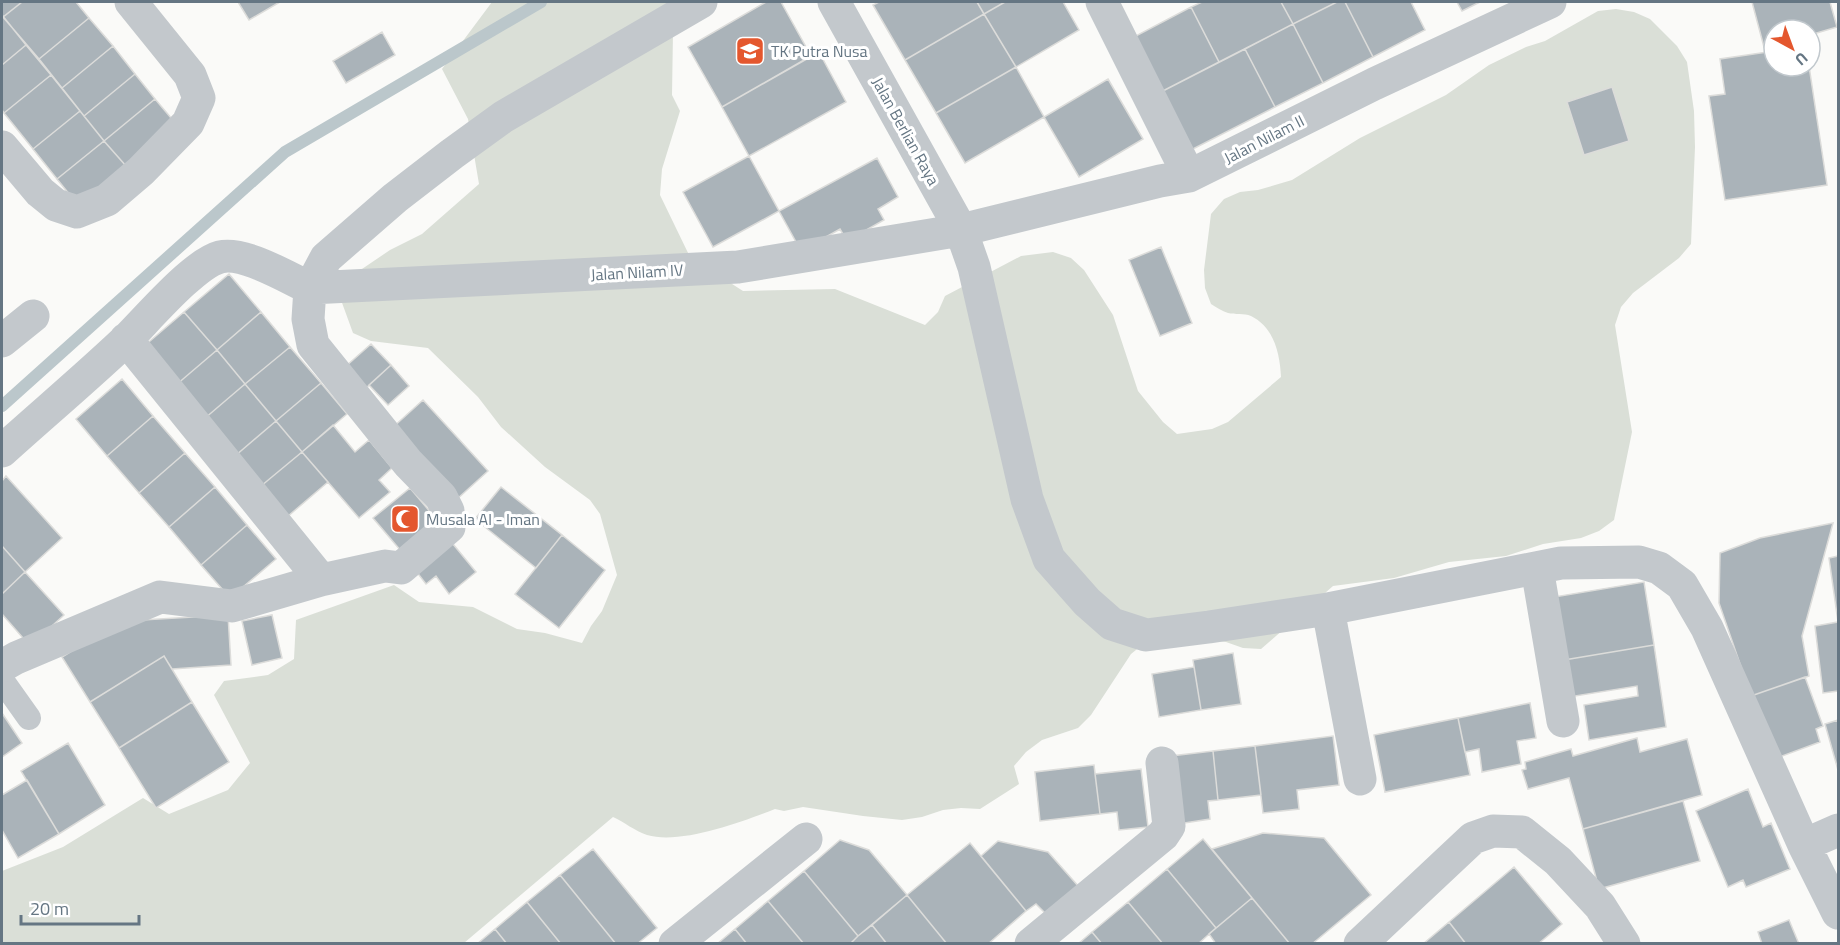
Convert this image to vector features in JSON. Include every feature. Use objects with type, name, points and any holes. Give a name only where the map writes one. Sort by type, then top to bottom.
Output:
[{"type":"street","points":[[2,147],[40,192],[56,205],[77,212],[107,201],[188,123],[199,98],[190,75],[131,2]]},
{"type":"street","points":[[5,661],[160,597],[232,606],[321,580],[385,566],[401,568],[449,527],[448,511],[441,497],[408,463],[313,345],[308,319],[310,288],[326,258],[339,246],[395,198],[503,117],[701,2]]},
{"type":"street","name":"Jalan Berlian Raya","points":[[834,2],[961,230],[974,267],[1027,499],[1049,559],[1087,602],[1112,624],[1146,635],[1328,609],[1561,563],[1639,561],[1659,568],[1682,585],[1707,628],[1804,845],[1839,913]]},
{"type":"street","name":"Jalan Nilam II","points":[[961,230],[1160,181],[1188,177],[1374,84],[1550,2]]},
{"type":"street","points":[[1111,4],[1188,177]]},
{"type":"street","name":"Jalan Nilam IV","points":[[310,288],[738,267],[961,230]]},
{"type":"street","points":[[2,451],[207,262],[233,256],[246,259],[310,288]]},
{"type":"street","points":[[2,341],[33,316]]},
{"type":"street","points":[[126,339],[321,580]]},
{"type":"street","points":[[1537,568],[1563,721]]},
{"type":"street","points":[[1328,609],[1360,779]]},
{"type":"street","points":[[1030,944],[1163,835],[1169,826],[1162,764]]},
{"type":"street","points":[[1804,845],[1839,830]]},
{"type":"street","points":[[1360,944],[1473,838],[1493,831],[1522,832],[1558,861],[1600,906],[1624,944]]},
{"type":"street","points":[[675,944],[806,838]]},
{"type":"lane","points":[[5,661],[29,718]]},
{"type":"shaded area","points":[[492,2],[679,2],[673,32],[672,95],[680,111],[662,169],[660,195],[690,257],[743,291],[835,289],[925,325],[938,312],[945,296],[1021,256],[1053,252],[1071,258],[1084,270],[1113,315],[1138,391],[1163,422],[1177,434],[1212,429],[1228,422],[1281,377],[1277,350],[1265,327],[1251,316],[1228,313],[1211,304],[1205,288],[1204,270],[1211,214],[1224,199],[1240,192],[1258,190],[1292,180],[1360,138],[1446,95],[1489,65],[1526,47],[1545,41],[1598,11],[1616,9],[1634,12],[1650,19],[1677,46],[1687,62],[1694,111],[1695,147],[1691,244],[1679,258],[1633,293],[1621,307],[1615,325],[1632,432],[1614,520],[1599,531],[1581,538],[1543,544],[1506,556],[1449,562],[1394,578],[1333,586],[1261,649],[1243,648],[1208,639],[1147,641],[1131,654],[1091,715],[1078,728],[1042,740],[1026,752],[1014,766],[1019,784],[980,809],[943,810],[922,817],[902,820],[803,807],[784,811],[775,809],[711,831],[676,837],[647,835],[613,817],[464,943],[2,944],[2,871],[63,847],[143,798],[169,814],[228,790],[250,763],[214,695],[224,681],[268,675],[294,659],[296,620],[394,585],[419,602],[473,607],[517,629],[545,633],[582,643],[602,611],[617,575],[600,514],[590,500],[545,467],[501,427],[478,397],[428,348],[371,341],[353,333],[341,300],[362,269],[390,250],[422,234],[479,184],[468,119],[442,69]]},
{"type":"building","points":[[2,2],[22,2],[3,17]]},
{"type":"building","points":[[22,2],[76,2],[89,18],[39,59],[3,17]]},
{"type":"building","points":[[238,2],[280,2],[249,20]]},
{"type":"building","name":"TK Putra Nusa","points":[[766,2],[781,2],[811,56],[722,107],[688,47]]},
{"type":"building","points":[[879,2],[977,2],[984,14],[905,60],[873,5]]},
{"type":"building","points":[[977,2],[1005,2],[984,14]]},
{"type":"building","points":[[1005,2],[1063,2],[1079,30],[1016,67],[984,14]]},
{"type":"building","points":[[1202,2],[1281,2],[1293,24],[1219,62],[1191,7]]},
{"type":"building","points":[[1281,2],[1337,2],[1293,24]]},
{"type":"building","points":[[1337,2],[1345,2],[1373,57],[1323,83],[1293,24]]},
{"type":"building","points":[[1345,2],[1411,2],[1425,30],[1373,57]]},
{"type":"building","points":[[1457,2],[1480,2],[1462,11]]},
{"type":"building","points":[[1752,2],[1830,2],[1837,27],[1822,31],[1822,18],[1762,18],[1762,40]]},
{"type":"building","points":[[1191,7],[1219,62],[1157,94],[1130,39]]},
{"type":"building","points":[[984,14],[1016,67],[936,113],[905,60]]},
{"type":"building","points":[[2,15],[26,45],[2,65]]},
{"type":"building","points":[[89,18],[113,46],[62,88],[39,59]]},
{"type":"building","points":[[1293,24],[1323,83],[1275,107],[1245,49]]},
{"type":"building","points":[[382,32],[395,55],[346,83],[333,61]]},
{"type":"building","points":[[26,45],[51,75],[4,113],[2,110],[2,65]]},
{"type":"building","points":[[113,46],[135,74],[84,116],[62,88]]},
{"type":"building","points":[[1245,49],[1275,107],[1187,152],[1157,94]]},
{"type":"building","points":[[819,52],[846,102],[749,156],[722,107]]},
{"type":"building","points":[[1762,53],[1762,78],[1811,78],[1827,185],[1725,200],[1709,96],[1725,94],[1720,59]]},
{"type":"building","points":[[1016,67],[1044,117],[965,163],[936,113]]},
{"type":"building","points":[[135,74],[155,99],[104,141],[84,116]]},
{"type":"building","points":[[51,75],[80,111],[33,149],[4,113]]},
{"type":"building","points":[[1108,79],[1143,139],[1079,177],[1044,117]]},
{"type":"building","points":[[1612,87],[1629,141],[1584,155],[1567,102]]},
{"type":"building","points":[[155,99],[177,125],[126,166],[104,141]]},
{"type":"building","points":[[80,111],[104,141],[57,179],[33,149]]},
{"type":"building","points":[[104,141],[126,166],[78,205],[57,179]]},
{"type":"building","points":[[749,156],[779,211],[713,247],[683,192]]},
{"type":"building","points":[[877,158],[898,197],[878,209],[884,220],[847,241],[840,229],[801,251],[779,211]]},
{"type":"building","points":[[1161,247],[1192,323],[1160,336],[1129,260]]},
{"type":"building","points":[[229,274],[261,312],[217,350],[184,312]]},
{"type":"building","points":[[184,312],[217,350],[176,385],[143,347]]},
{"type":"building","points":[[261,312],[290,347],[245,384],[217,350]]},
{"type":"building","points":[[371,344],[391,365],[365,389],[345,367]]},
{"type":"building","points":[[290,347],[321,383],[276,421],[245,384]]},
{"type":"building","points":[[217,350],[245,384],[204,419],[176,385]]},
{"type":"building","points":[[391,365],[409,386],[388,405],[369,385]]},
{"type":"building","points":[[122,379],[153,416],[107,456],[76,419]]},
{"type":"building","points":[[321,383],[347,414],[302,452],[276,421]]},
{"type":"building","points":[[245,384],[276,421],[235,456],[204,419]]},
{"type":"building","points":[[423,400],[488,471],[456,500],[391,429]]},
{"type":"building","points":[[153,416],[185,453],[139,493],[107,456]]},
{"type":"building","points":[[276,421],[302,452],[261,486],[235,456]]},
{"type":"building","points":[[333,425],[355,452],[369,440],[392,468],[379,480],[390,492],[359,518],[302,452]]},
{"type":"building","points":[[302,452],[328,482],[287,517],[261,486]]},
{"type":"building","points":[[185,453],[215,487],[169,527],[139,493]]},
{"type":"building","points":[[6,476],[62,538],[25,572],[2,546],[2,481]]},
{"type":"building","points":[[215,487],[247,525],[201,565],[169,527]]},
{"type":"building","points":[[501,487],[562,535],[536,568],[475,519]]},
{"type":"building","name":"Musala Al - Iman","points":[[410,488],[437,520],[401,551],[373,518]]},
{"type":"building","points":[[1833,523],[1802,636],[1809,676],[1751,696],[1719,603],[1720,553],[1760,538]]},
{"type":"building","points":[[247,525],[276,559],[230,598],[201,565]]},
{"type":"building","points":[[562,535],[605,570],[559,628],[515,594]]},
{"type":"building","points":[[448,538],[476,572],[449,594],[436,576],[426,584],[412,566]]},
{"type":"building","points":[[2,546],[25,572],[2,594]]},
{"type":"building","points":[[1838,556],[1838,622],[1829,558]]},
{"type":"building","points":[[25,572],[64,615],[30,646],[2,614],[2,594]]},
{"type":"building","points":[[1644,582],[1654,645],[1564,660],[1554,597]]},
{"type":"building","points":[[136,611],[142,620],[228,615],[231,665],[172,669],[164,656],[90,702],[62,657]]},
{"type":"building","points":[[272,615],[282,658],[252,665],[242,621]]},
{"type":"building","points":[[1838,622],[1838,691],[1823,693],[1815,626]]},
{"type":"building","points":[[1654,645],[1666,727],[1589,740],[1584,705],[1638,696],[1637,686],[1569,697],[1564,660]]},
{"type":"building","points":[[1233,653],[1241,704],[1201,710],[1193,660]]},
{"type":"building","points":[[164,656],[192,702],[119,748],[90,702]]},
{"type":"building","points":[[1194,667],[1201,710],[1159,717],[1152,674]]},
{"type":"building","points":[[1805,677],[1823,726],[1816,729],[1820,742],[1774,759],[1751,696]]},
{"type":"building","points":[[192,702],[229,762],[156,808],[119,748]]},
{"type":"building","points":[[1530,703],[1536,738],[1517,741],[1521,764],[1482,772],[1479,749],[1465,752],[1458,718]]},
{"type":"building","points":[[2,713],[22,743],[2,757]]},
{"type":"building","points":[[1458,718],[1470,775],[1385,792],[1374,735]]},
{"type":"building","points":[[1838,720],[1838,770],[1825,724]]},
{"type":"building","points":[[1333,736],[1339,785],[1297,790],[1299,809],[1263,813],[1255,746]]},
{"type":"building","points":[[1637,738],[1640,752],[1687,739],[1702,795],[1583,829],[1569,778],[1528,789],[1522,770],[1526,769],[1525,762],[1571,749],[1573,756]]},
{"type":"building","points":[[68,743],[105,805],[59,834],[21,771]]},
{"type":"building","points":[[1255,746],[1261,795],[1218,800],[1213,751]]},
{"type":"building","points":[[1213,751],[1218,800],[1208,801],[1210,819],[1178,824],[1171,756]]},
{"type":"building","points":[[1094,765],[1100,814],[1040,821],[1035,772]]},
{"type":"building","points":[[1141,769],[1148,827],[1119,830],[1117,812],[1100,814],[1095,774]]},
{"type":"building","points":[[27,780],[59,834],[18,858],[2,830],[2,795]]},
{"type":"building","points":[[1748,789],[1763,827],[1771,823],[1790,869],[1746,887],[1743,880],[1728,887],[1696,811]]},
{"type":"building","points":[[1683,801],[1700,861],[1599,889],[1583,829]]},
{"type":"building","points":[[1263,833],[1324,838],[1371,895],[1312,944],[1290,944],[1212,849]]},
{"type":"building","points":[[1203,839],[1252,898],[1216,928],[1167,869]]},
{"type":"building","points":[[840,840],[869,850],[907,895],[858,936],[804,871]]},
{"type":"building","points":[[998,841],[1048,852],[1079,887],[1046,914],[1036,904],[1026,911],[981,856]]},
{"type":"building","points":[[970,843],[1026,911],[988,944],[947,944],[907,895]]},
{"type":"building","points":[[593,849],[657,928],[637,944],[616,944],[560,875]]},
{"type":"building","points":[[1514,867],[1562,924],[1538,944],[1466,944],[1449,922]]},
{"type":"building","points":[[1167,869],[1216,928],[1198,944],[1163,944],[1128,902]]},
{"type":"building","points":[[804,871],[858,936],[850,944],[804,944],[768,901]]},
{"type":"building","points":[[560,875],[616,944],[561,944],[527,902]]},
{"type":"building","points":[[907,895],[947,944],[887,944],[872,925]]},
{"type":"building","points":[[1252,898],[1290,944],[1216,944],[1209,934]]},
{"type":"building","points":[[768,901],[804,944],[747,944],[735,929]]},
{"type":"building","points":[[527,902],[561,944],[507,944],[495,929]]},
{"type":"building","points":[[1128,902],[1163,944],[1102,944],[1092,932]]},
{"type":"building","points":[[1789,920],[1799,944],[1762,944],[1758,932]]},
{"type":"building","points":[[1449,922],[1466,944],[1423,944]]},
{"type":"building","points":[[872,925],[887,944],[850,944],[858,936]]},
{"type":"building","points":[[495,929],[507,944],[477,944]]},
{"type":"building","points":[[735,929],[747,944],[717,944]]},
{"type":"building","points":[[1092,932],[1102,944],[1078,944]]},
{"type":"waterway","points":[[2,406],[285,152],[541,2]]},
{"type":"place","name":"TK Putra Nusa","points":[[750,51]]},
{"type":"place","name":"Musala Al - Iman","points":[[405,519]]}]
